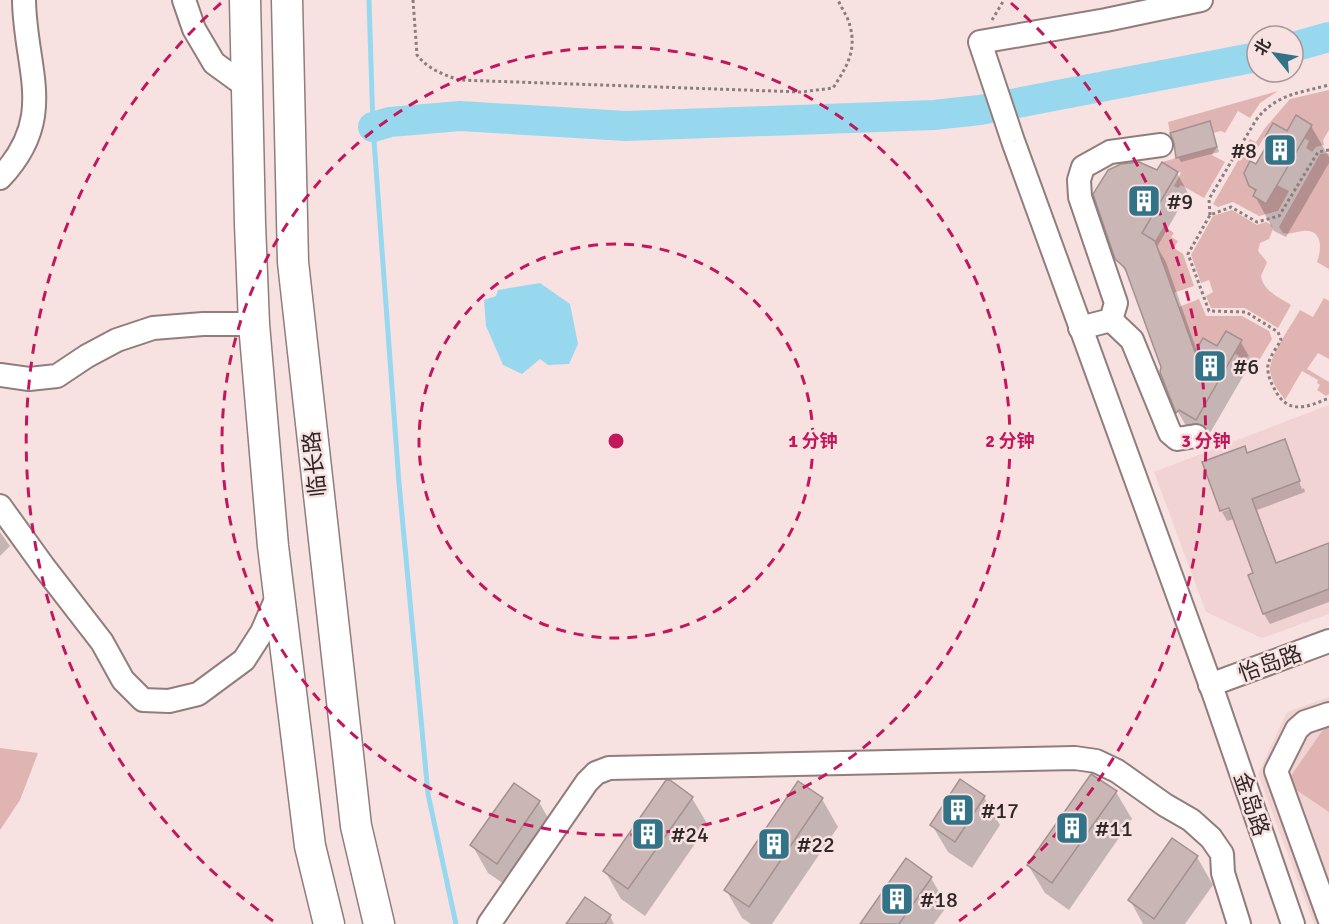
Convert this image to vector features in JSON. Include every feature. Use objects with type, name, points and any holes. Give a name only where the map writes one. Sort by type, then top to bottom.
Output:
[{"type":"main road","points":[[245,0],[254,324],[279,593],[310,846],[329,924]]},
{"type":"main road","name":"临长路","points":[[286,0],[293,262],[356,826],[379,924]]},
{"type":"street","points":[[0,178],[10,167],[25,142],[35,102],[24,0]]},
{"type":"street","points":[[184,0],[194,29],[214,63],[247,87]]},
{"type":"street","name":"金岛路","points":[[1201,0],[1106,21],[980,42],[1080,328],[1213,691],[1293,924]]},
{"type":"street","points":[[1111,320],[1116,303],[1080,197],[1078,180],[1083,167],[1110,152],[1161,145]]},
{"type":"street","points":[[1080,328],[1111,320]]},
{"type":"street","points":[[1111,320],[1132,340],[1170,434],[1177,439],[1196,436]]},
{"type":"street","points":[[0,375],[29,379],[57,376],[117,340],[153,327],[254,324]]},
{"type":"street","points":[[0,506],[102,642],[123,680],[143,700],[169,701],[198,694],[244,660],[262,632],[279,593]]},
{"type":"street","name":"怡岛路","points":[[1213,691],[1329,641]]},
{"type":"street","points":[[1213,691],[1329,657]]},
{"type":"street","points":[[1329,714],[1305,722],[1297,729],[1276,771],[1329,918]]},
{"type":"street","points":[[489,924],[587,782],[596,773],[609,768],[1075,758],[1096,761],[1117,771],[1165,805],[1191,819],[1211,838],[1222,855],[1223,873],[1239,924]]},
{"type":"path","points":[[413,0],[417,55],[436,72],[459,81],[801,92],[833,88],[849,63],[854,43],[850,24],[838,0]]},
{"type":"path","points":[[1329,85],[1280,98],[1265,107],[1209,199],[1210,215],[1188,254],[1209,311],[1246,312],[1278,332],[1281,340],[1268,365],[1269,376],[1280,400],[1297,407],[1310,406],[1329,398]]},
{"type":"path","points":[[1210,215],[1231,207],[1257,222],[1279,216],[1318,152],[1329,150]]},
{"type":"shaded area","points":[[1329,90],[1329,130],[1323,140],[1324,145],[1316,147],[1312,152],[1306,148],[1309,141],[1304,138],[1312,125],[1296,115],[1287,131],[1273,123],[1254,154],[1245,148],[1250,139],[1256,142],[1290,99]]},
{"type":"shaded area","points":[[1278,91],[1260,103],[1250,118],[1238,111],[1225,133],[1221,131],[1213,133],[1210,122],[1170,133],[1168,122]]},
{"type":"shaded area","points":[[1217,147],[1212,155],[1225,162],[1204,198],[1181,185],[1178,188],[1174,186],[1181,173],[1162,162]]},
{"type":"shaded area","points":[[1243,152],[1252,157],[1244,173],[1249,186],[1256,190],[1253,196],[1266,204],[1277,185],[1289,191],[1278,211],[1259,216],[1233,202],[1218,207],[1213,204]]},
{"type":"shaded area","points":[[1329,153],[1329,269],[1317,262],[1320,246],[1314,233],[1302,231],[1286,234],[1279,227],[1320,154]]},
{"type":"shaded area","points":[[1232,210],[1257,225],[1266,222],[1272,225],[1273,229],[1269,239],[1260,243],[1258,251],[1267,262],[1261,276],[1265,286],[1291,305],[1278,328],[1245,308],[1211,308],[1206,296],[1213,292],[1209,280],[1201,283],[1191,255],[1213,216]]},
{"type":"shaded area","points":[[1164,226],[1174,233],[1171,237],[1178,241],[1174,248],[1183,254],[1194,286],[1173,293],[1155,241]]},
{"type":"shaded area","points":[[1324,298],[1329,301],[1329,359],[1318,353],[1307,369],[1329,382],[1329,394],[1326,396],[1317,390],[1320,385],[1317,383],[1318,380],[1302,371],[1285,400],[1272,378],[1271,363],[1300,310],[1313,317]]},
{"type":"shaded area","points":[[1199,299],[1206,316],[1242,316],[1269,331],[1272,339],[1258,362],[1248,356],[1241,367],[1235,364],[1239,356],[1234,353],[1241,340],[1226,331],[1217,346],[1195,352],[1179,307]]},
{"type":"shaded area","points":[[1329,405],[1329,614],[1262,638],[1206,612],[1154,472]]},
{"type":"shaded area","points":[[1329,697],[1329,924],[1314,924],[1258,774],[1287,712]]},
{"type":"shaded area","points":[[1329,721],[1329,812],[1286,783]]},
{"type":"shaded area","points":[[0,748],[38,753],[20,800],[0,830]]},
{"type":"water","points":[[540,283],[570,304],[578,344],[569,364],[548,365],[540,359],[522,374],[503,365],[486,326],[484,300],[496,296],[498,290]]},
{"type":"building","name":"#8","points":[[1296,115],[1312,125],[1266,204],[1253,196],[1256,190],[1249,186],[1244,173],[1250,161],[1256,164],[1270,140],[1265,137],[1273,123],[1287,131]]},
{"type":"building","points":[[1210,121],[1217,147],[1176,158],[1170,133]]},
{"type":"building","points":[[1139,162],[1157,170],[1162,162],[1178,172],[1142,233],[1155,241],[1195,352],[1203,338],[1217,346],[1226,331],[1242,340],[1196,420],[1179,410],[1176,413],[1125,268],[1115,259],[1093,194],[1108,170],[1121,164]]},
{"type":"building","points":[[1285,439],[1300,481],[1252,499],[1276,563],[1329,543],[1329,589],[1263,614],[1248,575],[1253,573],[1229,508],[1220,511],[1202,462],[1245,446],[1247,453]]},
{"type":"building","name":"#11","points":[[1091,774],[1117,791],[1052,883],[1027,865]]},
{"type":"building","name":"#17","points":[[960,779],[985,796],[955,842],[930,825]]},
{"type":"building","name":"#24","points":[[666,780],[670,780],[693,797],[628,889],[603,871]]},
{"type":"building","name":"#22","points":[[798,781],[823,798],[749,907],[724,890]]},
{"type":"building","points":[[514,783],[540,801],[497,864],[470,845]]},
{"type":"building","points":[[1172,838],[1198,856],[1154,919],[1128,900]]},
{"type":"building","name":"#18","points":[[906,858],[932,877],[899,924],[860,924]]},
{"type":"building","points":[[585,897],[611,915],[605,924],[566,924]]},
{"type":"waterway","points":[[369,0],[373,127],[399,483],[428,794],[456,924]]},
{"type":"waterway","points":[[1305,44],[1329,37]]},
{"type":"waterway","points":[[373,127],[390,122],[460,116],[626,126],[934,115],[980,110],[1245,59]]},
{"type":"place","name":"#8","points":[[1280,150]]},
{"type":"place","name":"#9","points":[[1144,201]]},
{"type":"place","name":"#6","points":[[1210,366]]},
{"type":"place","name":"#17","points":[[958,810]]},
{"type":"place","name":"#11","points":[[1072,828]]},
{"type":"place","name":"#24","points":[[648,834]]},
{"type":"place","name":"#22","points":[[774,844]]},
{"type":"place","name":"#18","points":[[897,899]]}]
